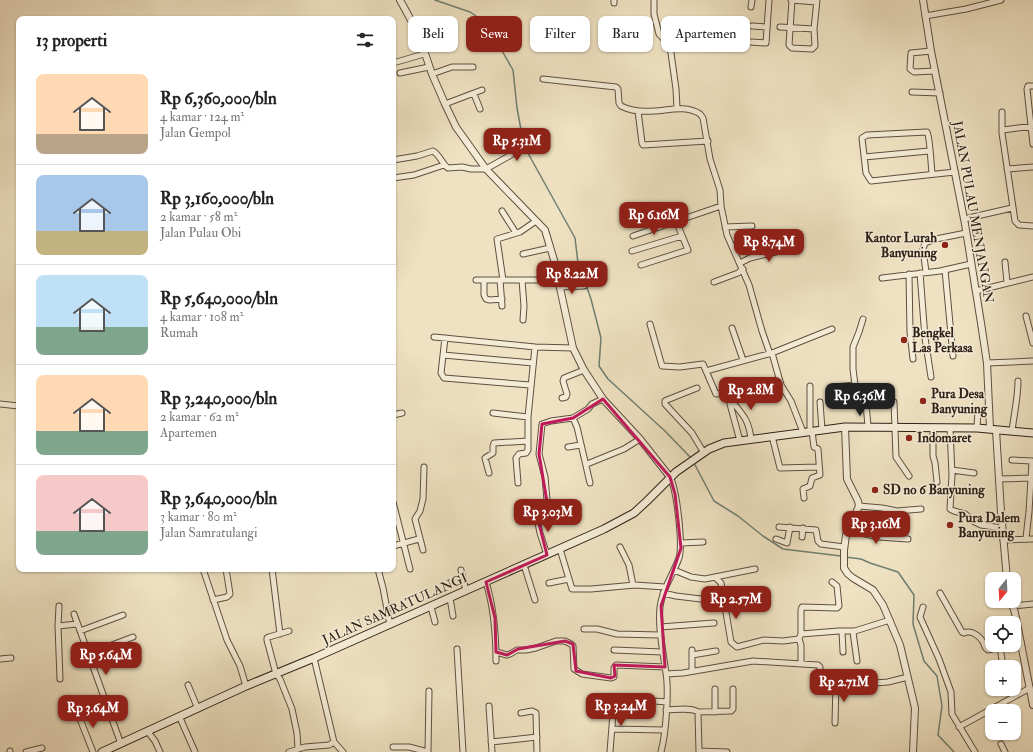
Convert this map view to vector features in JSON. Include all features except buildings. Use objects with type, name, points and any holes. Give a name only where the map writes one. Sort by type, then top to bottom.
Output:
[{"type":"main road","name":"JALAN SAMRATULANGI","points":[[102,752],[111,750],[246,686],[390,625],[619,522],[634,513],[647,502],[670,478],[685,466],[719,444],[808,431],[868,426],[977,428],[1033,433]]},
{"type":"street","points":[[400,0],[418,34],[429,67],[456,127],[486,169],[545,230],[560,287],[573,348],[584,370],[603,399],[640,439],[670,478],[675,494],[681,543],[680,552],[674,570],[665,587],[660,606],[660,635],[666,674],[667,702],[660,752]]},
{"type":"street","points":[[654,0],[655,19],[661,36]]},
{"type":"street","points":[[751,7],[752,0]]},
{"type":"street","points":[[750,42],[766,44],[769,0]]},
{"type":"street","points":[[791,0],[817,1],[814,47],[812,49],[792,48],[789,45],[791,0]]},
{"type":"street","name":"JALAN PULAU MENJANGAN","points":[[923,0],[931,51],[964,219],[987,363],[999,479],[1006,572]]},
{"type":"street","points":[[925,16],[966,9],[1002,0]]},
{"type":"street","points":[[752,26],[767,27]]},
{"type":"street","points":[[780,27],[814,29]]},
{"type":"street","points":[[931,51],[911,53],[910,69],[912,72],[935,71]]},
{"type":"street","points":[[671,52],[677,108]]},
{"type":"street","points":[[396,62],[424,54]]},
{"type":"street","points":[[400,73],[429,67]]},
{"type":"street","points":[[432,74],[452,67],[473,67]]},
{"type":"street","points":[[543,79],[616,87],[618,88],[619,105],[623,108],[638,111],[654,111],[677,108],[687,109],[700,114],[703,118],[710,159],[720,190],[725,227],[731,246],[743,269],[749,285],[762,331],[783,388],[808,431],[814,447],[818,450],[820,476],[812,478],[810,486],[803,489],[804,498]]},
{"type":"street","points":[[1033,86],[1028,86],[1027,88],[1031,105],[1033,144]]},
{"type":"street","points":[[445,104],[482,90]]},
{"type":"street","points":[[912,92],[940,93]]},
{"type":"street","points":[[474,94],[480,109]]},
{"type":"street","points":[[638,111],[643,145],[708,141]]},
{"type":"street","points":[[1002,112],[1002,133],[1012,208],[1016,223],[1024,226],[1033,226]]},
{"type":"street","points":[[1003,130],[1032,126]]},
{"type":"street","points":[[932,173],[929,151],[929,134],[926,132],[867,135],[862,138],[867,176],[871,181],[932,173],[955,172]]},
{"type":"street","points":[[396,160],[417,156],[433,151],[444,165],[451,169],[462,167],[471,169],[486,169],[511,156],[511,149],[506,136]]},
{"type":"street","points":[[864,157],[929,151]]},
{"type":"street","points":[[396,178],[414,175],[444,165]]},
{"type":"street","points":[[1007,169],[1033,167]]},
{"type":"street","points":[[633,236],[721,206]]},
{"type":"street","points":[[964,219],[1012,208]]},
{"type":"street","points":[[502,211],[516,233]]},
{"type":"street","points":[[502,306],[497,239],[516,233],[536,221]]},
{"type":"street","points":[[642,265],[688,250],[676,221]]},
{"type":"street","points":[[725,227],[752,226]]},
{"type":"street","points":[[926,272],[923,249],[925,243],[936,238],[966,233]]},
{"type":"street","points":[[632,252],[682,236]]},
{"type":"street","points":[[523,254],[550,248]]},
{"type":"street","points":[[740,263],[750,258],[793,248]]},
{"type":"street","points":[[1005,262],[1007,282]]},
{"type":"street","points":[[882,278],[945,270],[971,264]]},
{"type":"street","points":[[714,282],[738,273],[743,269]]},
{"type":"street","points":[[945,270],[953,356]]},
{"type":"street","points":[[920,273],[924,338],[931,377]]},
{"type":"street","points":[[908,274],[910,332],[913,359]]},
{"type":"street","points":[[976,291],[1007,282],[1033,277]]},
{"type":"street","points":[[476,280],[558,280]]},
{"type":"street","points":[[484,280],[484,295],[486,299],[502,299]]},
{"type":"street","points":[[522,280],[524,306],[523,320]]},
{"type":"street","points":[[560,287],[584,286]]},
{"type":"street","points":[[1026,316],[1033,343]]},
{"type":"street","points":[[863,319],[853,350],[855,385],[866,404],[868,426]]},
{"type":"street","points":[[650,324],[662,366],[680,367],[701,363],[704,365],[716,394],[743,391],[766,391],[783,388]]},
{"type":"street","points":[[732,328],[743,360]]},
{"type":"street","points":[[706,371],[771,353],[832,329]]},
{"type":"street","points":[[434,337],[573,348]]},
{"type":"street","points":[[445,338],[441,373],[444,378],[530,385]]},
{"type":"street","points":[[518,483],[516,458],[519,454],[527,452],[530,385],[535,346]]},
{"type":"street","points":[[443,355],[533,363]]},
{"type":"street","points":[[987,363],[1033,361]]},
{"type":"street","points":[[562,398],[566,397],[567,394],[563,381],[564,378],[584,370]]},
{"type":"street","points":[[1012,431],[1014,410],[1018,394],[1018,381]]},
{"type":"street","points":[[834,387],[855,385]]},
{"type":"street","points":[[808,431],[810,386]]},
{"type":"street","points":[[697,388],[667,400],[664,404],[692,433],[704,453]]},
{"type":"street","points":[[726,394],[750,427],[751,439]]},
{"type":"street","points":[[547,555],[540,533],[535,508],[546,503],[547,500],[539,454],[542,426],[544,422],[573,418],[588,409],[592,404],[603,399]]},
{"type":"street","points":[[820,402],[822,430]]},
{"type":"street","points":[[894,402],[896,457],[909,476]]},
{"type":"street","points":[[0,404],[16,406]]},
{"type":"street","points":[[730,404],[740,441]]},
{"type":"street","points":[[977,428],[978,410]]},
{"type":"street","points":[[396,414],[402,413]]},
{"type":"street","points":[[493,413],[528,417]]},
{"type":"street","points":[[573,418],[577,427],[590,483]]},
{"type":"street","points":[[845,427],[847,479],[859,506],[848,530],[844,549],[844,568],[848,574],[873,590],[883,605],[900,645],[916,708],[913,752]]},
{"type":"street","points":[[933,428],[933,456],[937,482]]},
{"type":"street","points":[[950,428],[952,470],[950,509],[965,514],[973,521],[981,525],[990,528],[1002,528]]},
{"type":"street","points":[[772,436],[780,468],[819,468]]},
{"type":"street","points":[[586,464],[624,449],[640,439]]},
{"type":"street","points":[[489,473],[485,458],[493,453],[492,446],[494,443],[528,441]]},
{"type":"street","points":[[568,447],[581,445]]},
{"type":"street","points":[[1012,460],[1032,461],[1026,538]]},
{"type":"street","points":[[423,550],[415,519],[420,511],[423,499],[424,467]]},
{"type":"street","points":[[952,470],[974,473]]},
{"type":"street","points":[[999,479],[1031,478]]},
{"type":"street","points":[[859,506],[897,511],[921,509]]},
{"type":"street","points":[[396,514],[410,569]]},
{"type":"street","points":[[779,526],[816,530],[818,540],[821,544],[844,549]]},
{"type":"street","points":[[776,539],[787,543],[790,527]]},
{"type":"street","points":[[802,537],[803,528]]},
{"type":"street","points":[[848,530],[879,537],[908,539]]},
{"type":"street","points":[[1003,540],[1026,538],[1033,539]]},
{"type":"street","points":[[396,545],[420,539]]},
{"type":"street","points":[[681,543],[703,542]]},
{"type":"street","points":[[620,547],[629,565],[633,585]]},
{"type":"street","points":[[560,549],[572,589],[591,589],[633,585],[665,587]]},
{"type":"street","points":[[524,565],[536,600]]},
{"type":"street","points":[[674,570],[691,577],[710,578],[755,569]]},
{"type":"street","points":[[461,570],[466,591]]},
{"type":"street","points":[[205,572],[227,640],[240,666],[246,686]]},
{"type":"street","points":[[213,600],[227,597],[230,594],[226,572]]},
{"type":"street","points":[[272,572],[280,634]]},
{"type":"street","points":[[379,572],[390,625]]},
{"type":"street","points":[[715,577],[721,583],[731,642],[737,647],[764,640],[783,641],[800,636],[842,631],[853,632],[890,620]]},
{"type":"street","points":[[549,583],[569,579]]},
{"type":"street","points":[[486,582],[495,618],[496,661]]},
{"type":"street","points":[[801,664],[800,636],[802,607],[837,608],[839,606],[837,586],[832,582]]},
{"type":"street","points":[[663,593],[709,600]]},
{"type":"street","points":[[940,594],[962,632],[972,632],[982,641],[985,648]]},
{"type":"street","points":[[450,598],[454,616]]},
{"type":"street","points":[[1021,604],[1033,604]]},
{"type":"street","points":[[59,606],[58,626],[60,679]]},
{"type":"street","points":[[430,607],[435,622]]},
{"type":"street","points":[[923,607],[920,617],[939,659],[951,692],[952,714],[975,752]]},
{"type":"street","points":[[74,614],[122,744]]},
{"type":"street","points":[[80,631],[123,615]]},
{"type":"street","points":[[660,626],[714,623]]},
{"type":"street","points":[[58,626],[77,624]]},
{"type":"street","points":[[584,629],[617,634],[660,635]]},
{"type":"street","points":[[289,631],[267,638],[271,660],[292,709],[297,733],[298,748]]},
{"type":"street","points":[[842,631],[843,652]]},
{"type":"street","points":[[853,632],[857,661]]},
{"type":"street","points":[[88,654],[132,637]]},
{"type":"street","points":[[496,652],[507,655],[520,650],[530,650],[561,640],[573,646],[574,669],[582,674],[611,678],[614,677],[614,668],[616,665],[665,667]]},
{"type":"street","points":[[1021,642],[1033,705]]},
{"type":"street","points":[[457,649],[463,752]]},
{"type":"street","points":[[614,650],[662,652]]},
{"type":"street","points":[[692,672],[692,653],[716,651]]},
{"type":"street","points":[[1001,652],[1002,660]]},
{"type":"street","points":[[0,659],[11,658]]},
{"type":"street","points":[[314,658],[334,742],[343,752]]},
{"type":"street","points":[[666,674],[692,672],[753,661],[818,665],[820,667],[820,680],[836,682],[882,682],[908,677]]},
{"type":"street","points":[[835,723],[836,682]]},
{"type":"street","points":[[188,685],[198,709]]},
{"type":"street","points":[[959,727],[1030,688]]},
{"type":"street","points":[[715,689],[715,712]]},
{"type":"street","points":[[666,710],[695,710],[698,712],[732,710],[733,689]]},
{"type":"street","points":[[392,747],[409,747],[428,752],[429,691]]},
{"type":"street","points":[[610,752],[615,698],[667,702]]},
{"type":"street","points":[[489,706],[492,752]]},
{"type":"street","points":[[521,713],[530,711],[536,713],[537,752]]},
{"type":"street","points":[[698,712],[699,751],[727,752]]},
{"type":"street","points":[[78,714],[93,752]]},
{"type":"street","points":[[180,718],[195,752]]},
{"type":"street","points":[[612,729],[664,730]]},
{"type":"street","points":[[148,732],[155,741],[160,752]]},
{"type":"street","points":[[491,742],[537,737]]},
{"type":"street","points":[[289,752],[298,748],[329,745],[334,742]]},
{"type":"street","points":[[1001,744],[1005,752]]},
{"type":"street","points":[[28,752],[42,748]]},
{"type":"highlighted area","points":[[603,399],[670,477],[675,494],[681,548],[661,606],[665,667],[614,665],[615,676],[611,678],[576,671],[573,644],[565,641],[518,649],[507,655],[496,652],[495,618],[486,582],[547,555],[535,508],[547,502],[539,454],[542,424],[573,418]]},
{"type":"waterway","points":[[435,0],[470,12],[489,25],[493,30],[501,49],[513,70],[517,108],[524,146],[575,238],[578,263],[591,299],[601,338],[599,366],[608,379],[666,432],[691,458]]},
{"type":"waterway","points":[[694,463],[714,501],[738,516],[763,536],[783,549],[841,556]]},
{"type":"waterway","points":[[845,557],[861,559],[898,572],[914,595],[913,624],[924,661],[937,676],[942,706],[938,735],[954,752]]},
{"type":"place","name":"Kantor Lurah Banyuning","points":[[945,245]]},
{"type":"place","name":"Bengkel Las Perkasa","points":[[904,340]]},
{"type":"place","name":"Pura Desa Banyuning","points":[[923,401]]},
{"type":"place","name":"Indomaret","points":[[909,438]]},
{"type":"place","name":"SD no 6 Banyuning","points":[[875,490]]},
{"type":"place","name":"Pura Dalem Banyuning","points":[[950,525]]}]
